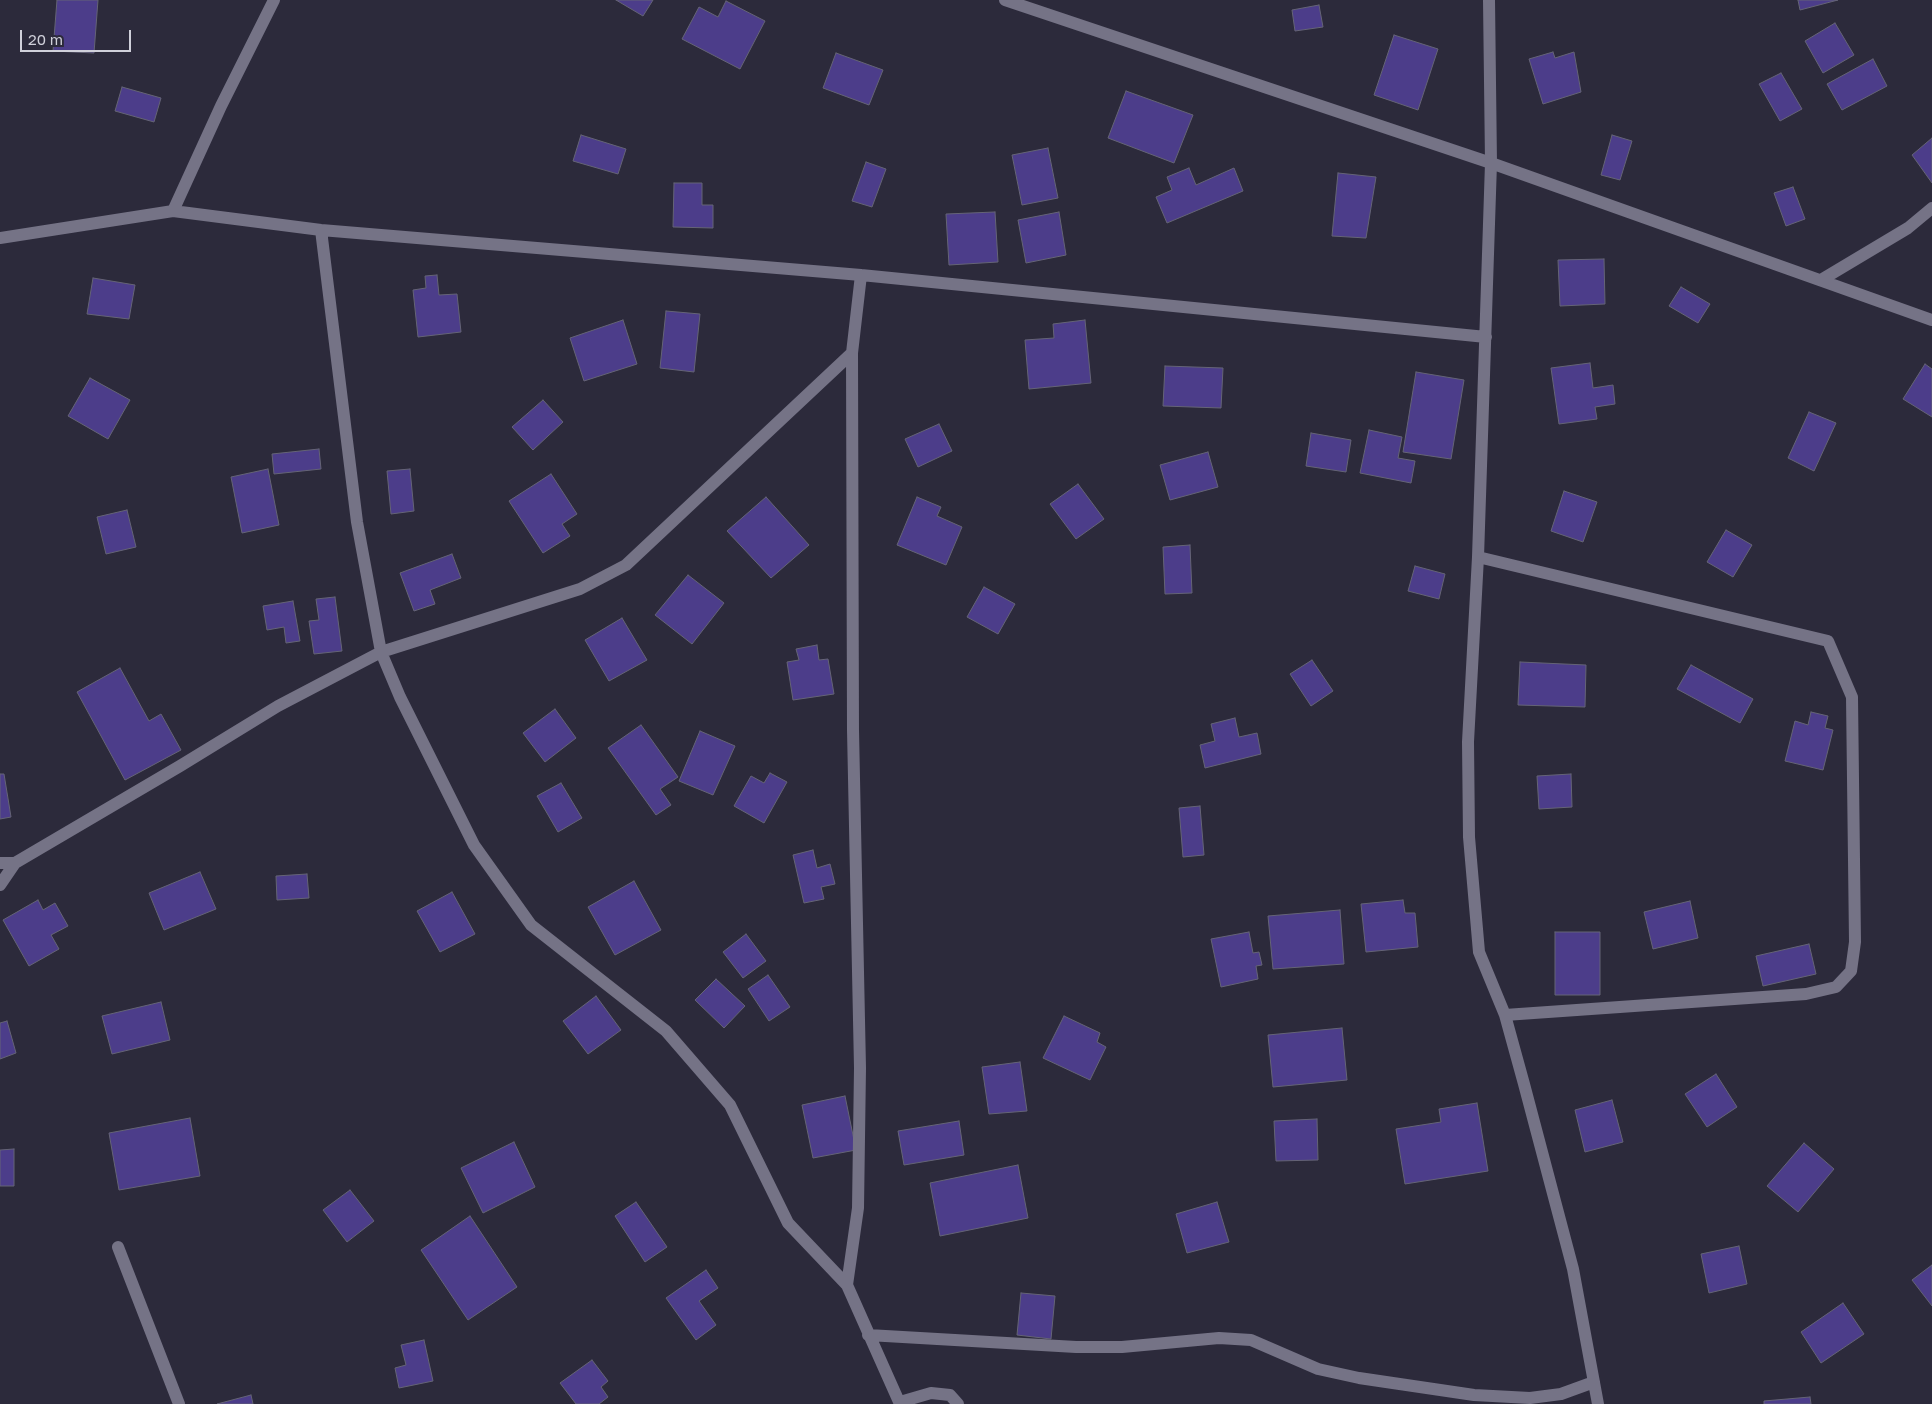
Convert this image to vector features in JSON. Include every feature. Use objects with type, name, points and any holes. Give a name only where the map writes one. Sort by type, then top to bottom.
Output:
[{"type":"street","points":[[173,211],[221,106],[274,0]]},
{"type":"street","points":[[1005,0],[1491,163],[1932,320]]},
{"type":"street","points":[[1489,0],[1491,163],[1478,557],[1468,742],[1470,836],[1479,952],[1505,1015],[1573,1269],[1598,1404]]},
{"type":"street","points":[[1821,280],[1908,228],[1932,208]]},
{"type":"street","points":[[0,238],[173,211],[321,230],[860,275],[1486,337]]},
{"type":"street","points":[[321,230],[356,522],[381,652],[400,698],[474,845],[531,925],[666,1031],[730,1105],[788,1223],[847,1285],[900,1403],[931,1392],[950,1395],[958,1404]]},
{"type":"street","points":[[847,1285],[858,1208],[860,1068],[852,730],[852,353],[860,275]]},
{"type":"street","points":[[0,885],[16,863],[278,706],[381,652],[580,589],[626,566],[852,353]]},
{"type":"street","points":[[1478,557],[1828,641],[1852,697],[1855,942],[1851,971],[1836,987],[1806,994],[1505,1015]]},
{"type":"street","points":[[0,863],[16,863]]},
{"type":"street","points":[[118,1247],[178,1404]]},
{"type":"street","points":[[868,1335],[1085,1347],[1122,1347],[1219,1338],[1251,1340],[1318,1369],[1359,1378],[1474,1395],[1530,1398],[1561,1394],[1594,1382]]},
{"type":"building","points":[[57,0],[98,0],[94,53],[53,51]]},
{"type":"building","points":[[616,0],[653,0],[643,16]]},
{"type":"building","points":[[1798,0],[1838,0],[1800,10]]},
{"type":"building","points":[[726,1],[765,21],[740,69],[682,39],[699,7],[718,17]]},
{"type":"building","points":[[1319,5],[1323,27],[1295,31],[1292,10]]},
{"type":"building","points":[[1835,23],[1854,55],[1823,73],[1805,41]]},
{"type":"building","points":[[1394,35],[1438,49],[1418,110],[1374,95]]},
{"type":"building","points":[[1553,52],[1555,58],[1574,52],[1581,92],[1543,104],[1529,59]]},
{"type":"building","points":[[836,53],[883,70],[869,105],[823,88]]},
{"type":"building","points":[[1873,59],[1887,86],[1842,110],[1827,84]]},
{"type":"building","points":[[1781,73],[1802,109],[1780,121],[1759,84]]},
{"type":"building","points":[[122,87],[161,98],[154,122],[115,111]]},
{"type":"building","points":[[1126,91],[1193,115],[1174,163],[1108,138]]},
{"type":"building","points":[[581,135],[626,149],[618,174],[573,161]]},
{"type":"building","points":[[1612,135],[1632,141],[1620,180],[1601,175]]},
{"type":"building","points":[[1932,138],[1932,183],[1912,155]]},
{"type":"building","points":[[1048,148],[1058,198],[1022,205],[1012,155]]},
{"type":"building","points":[[866,162],[886,169],[872,207],[852,201]]},
{"type":"building","points":[[1189,168],[1196,185],[1234,168],[1243,191],[1167,223],[1156,197],[1172,190],[1167,177]]},
{"type":"building","points":[[1338,173],[1376,177],[1366,238],[1332,236]]},
{"type":"building","points":[[674,183],[702,183],[702,205],[713,205],[713,228],[673,227]]},
{"type":"building","points":[[1793,187],[1805,219],[1786,226],[1774,193]]},
{"type":"building","points":[[995,212],[998,262],[949,265],[946,214]]},
{"type":"building","points":[[1059,212],[1066,255],[1026,263],[1018,220]]},
{"type":"building","points":[[1604,259],[1605,304],[1560,306],[1558,260]]},
{"type":"building","points":[[437,275],[439,295],[457,294],[461,332],[418,337],[413,290],[426,288],[425,276]]},
{"type":"building","points":[[93,278],[135,285],[129,319],[87,314]]},
{"type":"building","points":[[1681,287],[1710,304],[1698,323],[1669,306]]},
{"type":"building","points":[[666,311],[700,314],[694,372],[660,368]]},
{"type":"building","points":[[623,320],[637,364],[584,381],[570,338]]},
{"type":"building","points":[[1085,320],[1091,383],[1029,389],[1025,340],[1054,338],[1053,324]]},
{"type":"building","points":[[1590,363],[1593,388],[1613,385],[1615,404],[1595,407],[1597,419],[1559,424],[1551,368]]},
{"type":"building","points":[[1925,364],[1932,369],[1932,417],[1903,399]]},
{"type":"building","points":[[1165,366],[1223,368],[1221,408],[1163,406]]},
{"type":"building","points":[[1416,372],[1464,380],[1451,459],[1403,452]]},
{"type":"building","points":[[90,378],[130,400],[108,439],[68,416]]},
{"type":"building","points":[[543,400],[563,422],[533,450],[512,427]]},
{"type":"building","points":[[1809,412],[1836,423],[1814,471],[1788,458]]},
{"type":"building","points":[[939,424],[952,451],[918,467],[905,439]]},
{"type":"building","points":[[1369,430],[1402,437],[1398,458],[1415,461],[1411,483],[1360,473]]},
{"type":"building","points":[[1311,433],[1351,440],[1346,472],[1306,466]]},
{"type":"building","points":[[319,449],[321,469],[274,474],[272,454]]},
{"type":"building","points":[[1208,452],[1218,487],[1170,500],[1160,465]]},
{"type":"building","points":[[268,469],[279,525],[242,533],[231,477]]},
{"type":"building","points":[[410,469],[414,511],[391,514],[387,471]]},
{"type":"building","points":[[551,474],[577,514],[562,524],[570,536],[543,553],[509,501]]},
{"type":"building","points":[[1078,484],[1104,519],[1076,539],[1050,504]]},
{"type":"building","points":[[1564,491],[1597,502],[1583,542],[1551,531]]},
{"type":"building","points":[[766,497],[809,545],[771,578],[727,531]]},
{"type":"building","points":[[917,497],[941,507],[937,516],[962,527],[946,565],[897,545]]},
{"type":"building","points":[[127,510],[136,547],[106,554],[97,517]]},
{"type":"building","points":[[1726,530],[1752,545],[1733,577],[1707,562]]},
{"type":"building","points":[[1190,545],[1192,593],[1165,594],[1163,547]]},
{"type":"building","points":[[452,554],[461,578],[430,590],[435,604],[414,611],[400,573]]},
{"type":"building","points":[[1415,566],[1445,574],[1439,599],[1408,591]]},
{"type":"building","points":[[688,575],[724,603],[692,644],[655,615]]},
{"type":"building","points":[[984,587],[1015,604],[998,634],[967,617]]},
{"type":"building","points":[[335,597],[342,651],[314,654],[309,621],[319,620],[316,599]]},
{"type":"building","points":[[293,601],[300,641],[286,643],[284,627],[267,630],[263,606]]},
{"type":"building","points":[[622,618],[647,660],[609,681],[585,640]]},
{"type":"building","points":[[817,645],[819,660],[828,659],[834,694],[793,700],[787,662],[799,660],[796,649]]},
{"type":"building","points":[[1312,660],[1333,691],[1311,706],[1290,674]]},
{"type":"building","points":[[1520,662],[1586,665],[1585,707],[1518,705]]},
{"type":"building","points":[[1691,665],[1753,699],[1740,723],[1677,689]]},
{"type":"building","points":[[120,668],[149,721],[161,714],[181,750],[125,780],[77,692]]},
{"type":"building","points":[[555,709],[576,738],[545,762],[523,733]]},
{"type":"building","points":[[1811,712],[1828,716],[1825,728],[1833,730],[1823,770],[1785,761],[1795,721],[1808,725]]},
{"type":"building","points":[[1235,718],[1239,737],[1257,733],[1261,754],[1205,768],[1200,745],[1215,741],[1211,724]]},
{"type":"building","points":[[641,725],[678,777],[660,789],[671,805],[656,815],[608,748]]},
{"type":"building","points":[[700,731],[735,746],[713,795],[679,781]]},
{"type":"building","points":[[770,773],[787,782],[764,823],[734,806],[751,776],[764,783]]},
{"type":"building","points":[[0,774],[4,774],[11,817],[0,819]]},
{"type":"building","points":[[1571,774],[1572,807],[1539,809],[1537,776]]},
{"type":"building","points":[[561,783],[582,818],[558,832],[537,796]]},
{"type":"building","points":[[1200,806],[1204,855],[1183,857],[1179,808]]},
{"type":"building","points":[[813,850],[817,868],[830,864],[835,884],[821,887],[824,899],[804,903],[793,855]]},
{"type":"building","points":[[200,872],[216,909],[164,930],[149,893]]},
{"type":"building","points":[[307,874],[309,898],[277,900],[276,876]]},
{"type":"building","points":[[634,881],[661,930],[615,955],[588,907]]},
{"type":"building","points":[[452,892],[475,934],[440,952],[417,911]]},
{"type":"building","points":[[38,900],[43,910],[55,903],[68,926],[51,935],[59,949],[29,966],[3,920]]},
{"type":"building","points":[[1403,900],[1405,913],[1415,913],[1418,947],[1366,952],[1361,904]]},
{"type":"building","points":[[1690,901],[1698,938],[1653,949],[1644,912]]},
{"type":"building","points":[[1340,910],[1344,964],[1273,969],[1268,916]]},
{"type":"building","points":[[1249,932],[1253,953],[1259,952],[1262,965],[1256,966],[1258,979],[1221,987],[1211,939]]},
{"type":"building","points":[[1555,932],[1600,932],[1600,995],[1555,995]]},
{"type":"building","points":[[746,934],[766,961],[743,978],[723,952]]},
{"type":"building","points":[[1809,944],[1816,974],[1763,986],[1756,956]]},
{"type":"building","points":[[768,975],[790,1007],[769,1021],[748,989]]},
{"type":"building","points":[[716,979],[745,1006],[724,1028],[695,1000]]},
{"type":"building","points":[[596,996],[621,1030],[588,1054],[563,1021]]},
{"type":"building","points":[[161,1002],[170,1040],[112,1054],[102,1016]]},
{"type":"building","points":[[1064,1016],[1100,1033],[1097,1042],[1106,1047],[1090,1080],[1043,1058]]},
{"type":"building","points":[[7,1021],[16,1053],[0,1059],[0,1023]]},
{"type":"building","points":[[1342,1028],[1347,1080],[1273,1087],[1268,1035]]},
{"type":"building","points":[[1020,1062],[1027,1111],[989,1114],[982,1067]]},
{"type":"building","points":[[1716,1074],[1737,1107],[1707,1127],[1685,1094]]},
{"type":"building","points":[[845,1096],[856,1150],[813,1158],[802,1105]]},
{"type":"building","points":[[1612,1100],[1623,1142],[1585,1152],[1575,1110]]},
{"type":"building","points":[[1477,1103],[1488,1171],[1405,1184],[1396,1129],[1441,1122],[1439,1109]]},
{"type":"building","points":[[190,1118],[200,1176],[119,1190],[109,1133]]},
{"type":"building","points":[[1317,1119],[1318,1160],[1276,1161],[1274,1121]]},
{"type":"building","points":[[959,1121],[964,1155],[904,1165],[898,1131]]},
{"type":"building","points":[[514,1142],[535,1187],[483,1213],[461,1168]]},
{"type":"building","points":[[1804,1143],[1834,1169],[1798,1212],[1767,1186]]},
{"type":"building","points":[[14,1149],[14,1186],[0,1186],[0,1150]]},
{"type":"building","points":[[1018,1165],[1028,1218],[940,1236],[930,1183]]},
{"type":"building","points":[[350,1190],[374,1221],[347,1242],[323,1210]]},
{"type":"building","points":[[636,1202],[667,1247],[645,1262],[615,1216]]},
{"type":"building","points":[[1217,1202],[1229,1242],[1187,1253],[1176,1214]]},
{"type":"building","points":[[470,1216],[517,1287],[468,1320],[421,1250]]},
{"type":"building","points":[[1739,1246],[1747,1284],[1709,1293],[1701,1254]]},
{"type":"building","points":[[1932,1265],[1932,1306],[1912,1280]]},
{"type":"building","points":[[706,1270],[718,1288],[699,1301],[716,1325],[696,1340],[666,1298]]},
{"type":"building","points":[[1021,1293],[1055,1296],[1051,1339],[1017,1335]]},
{"type":"building","points":[[1843,1303],[1864,1334],[1821,1363],[1801,1332]]},
{"type":"building","points":[[424,1340],[433,1381],[399,1388],[395,1368],[406,1365],[401,1345]]},
{"type":"building","points":[[592,1360],[608,1381],[601,1387],[608,1397],[599,1404],[576,1404],[560,1383]]},
{"type":"building","points":[[251,1395],[253,1404],[217,1404]]},
{"type":"building","points":[[1810,1397],[1811,1404],[1764,1404],[1764,1401]]}]
